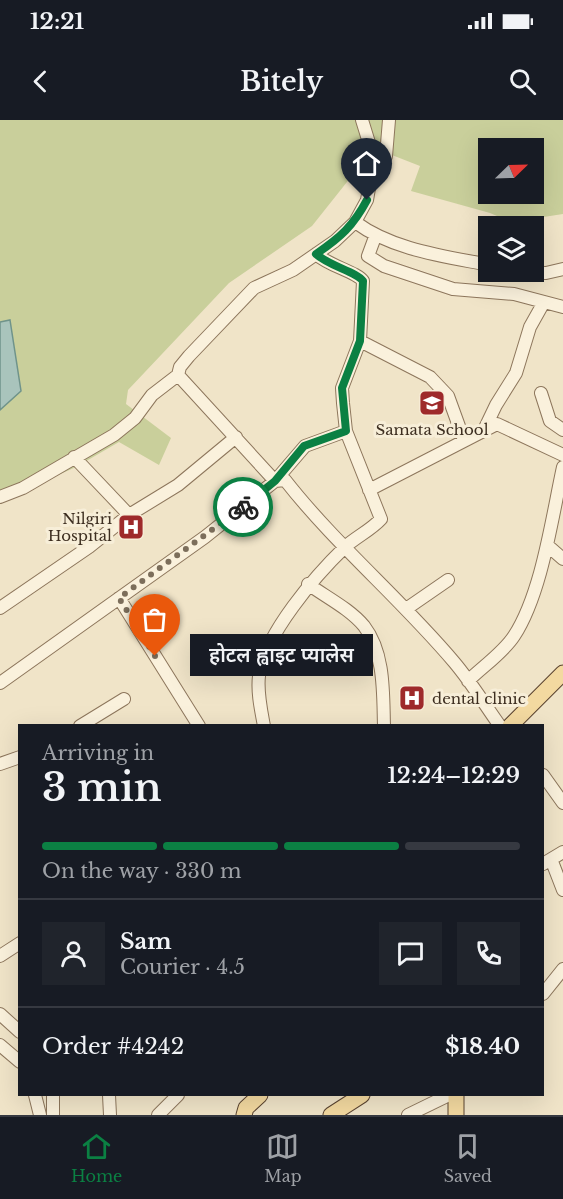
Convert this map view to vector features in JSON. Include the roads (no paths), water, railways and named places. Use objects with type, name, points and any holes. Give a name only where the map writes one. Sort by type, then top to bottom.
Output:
[{"type":"main road","points":[[512,724],[563,673]]},
{"type":"main road","points":[[331,1115],[360,1096]]},
{"type":"main road","points":[[456,1096],[456,1115]]},
{"type":"main road","points":[[244,1115],[246,1108],[258,1097]]},
{"type":"street","points":[[0,497],[23,488],[121,430],[135,418],[152,395],[178,375],[180,367],[254,288],[270,283],[316,254],[356,222],[367,200],[374,159],[362,120]]},
{"type":"street","points":[[374,159],[386,156],[389,120]]},
{"type":"street","points":[[356,222],[375,237],[439,255],[478,263]]},
{"type":"street","points":[[375,237],[368,256],[384,266],[453,289],[514,294],[563,307]]},
{"type":"street","points":[[264,724],[259,674],[271,644],[308,584],[346,547],[381,519],[346,431],[342,388],[360,341],[363,281],[359,276],[327,263],[316,254]]},
{"type":"street","points":[[544,271],[563,269]]},
{"type":"street","points":[[514,282],[514,294]]},
{"type":"street","points":[[484,430],[495,405],[516,373],[530,327],[544,302]]},
{"type":"street","points":[[360,341],[430,377],[448,396],[464,440]]},
{"type":"street","points":[[178,375],[275,481]]},
{"type":"street","points":[[541,393],[550,421],[563,429]]},
{"type":"street","points":[[369,490],[497,424],[563,455]]},
{"type":"street","points":[[0,683],[205,537],[275,481],[304,446],[346,431]]},
{"type":"street","points":[[0,608],[89,547],[129,515],[178,485],[236,436]]},
{"type":"street","points":[[74,457],[129,515]]},
{"type":"street","points":[[468,681],[513,637],[528,609],[547,545],[563,467]]},
{"type":"street","points":[[275,481],[285,480],[312,514],[406,609],[456,664],[499,724]]},
{"type":"street","points":[[547,545],[563,559]]},
{"type":"street","points":[[406,609],[448,580]]},
{"type":"street","points":[[308,584],[356,619],[372,640],[382,682],[384,724]]},
{"type":"street","points":[[119,598],[198,724]]},
{"type":"street","points":[[83,724],[124,699]]},
{"type":"street","points":[[0,764],[18,758]]},
{"type":"street","points":[[544,777],[563,803]]},
{"type":"street","points":[[563,852],[547,861],[563,890]]},
{"type":"street","points":[[0,956],[18,944]]},
{"type":"street","points":[[544,993],[563,969]]},
{"type":"street","points":[[0,1014],[18,1030]]},
{"type":"street","points":[[0,1045],[18,1060]]},
{"type":"street","points":[[35,1096],[40,1115]]},
{"type":"street","points":[[53,1096],[53,1115]]},
{"type":"street","points":[[109,1096],[111,1115]]},
{"type":"street","points":[[158,1115],[177,1096]]},
{"type":"street","points":[[408,1115],[447,1096]]},
{"type":"street","points":[[235,1115],[245,1104],[258,1097]]},
{"type":"water","points":[[10,320],[21,391],[0,410],[0,322]]},
{"type":"place","name":"Samata School","points":[[432,403]]},
{"type":"place","name":"Nilgiri Hospital","points":[[131,527]]},
{"type":"place","name":"होटल ह्वाइट प्यालेस","points":[[155,656]]},
{"type":"place","name":"dental clinic","points":[[412,698]]}]
